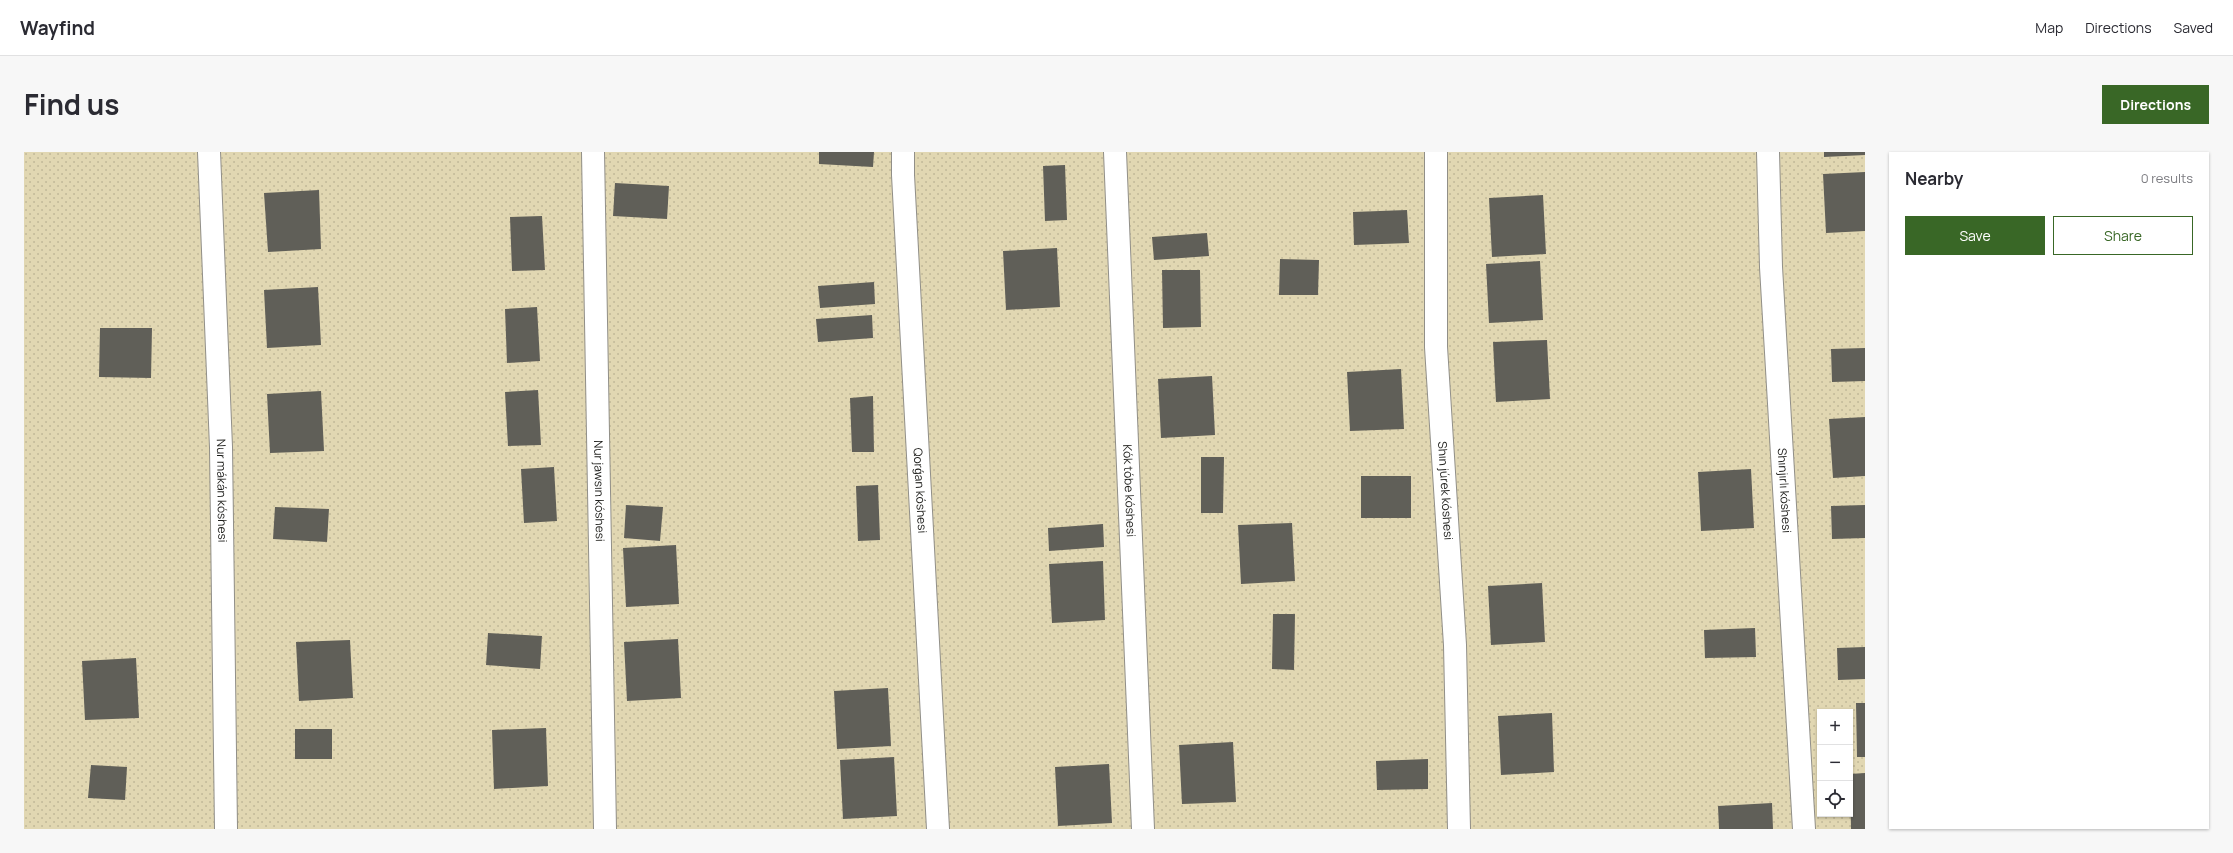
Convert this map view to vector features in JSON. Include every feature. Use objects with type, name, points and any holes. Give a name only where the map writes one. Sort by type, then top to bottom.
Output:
[{"type":"street","name":"Nur mákán kóshesi","points":[[209,152],[221,447],[226,829]]},
{"type":"street","name":"Nur jawsın kóshesi","points":[[593,152],[605,829]]},
{"type":"street","name":"Qorǵan kóshesi","points":[[903,152],[903,191],[938,829]]},
{"type":"street","name":"Kók tóbe kóshesi","points":[[1114,152],[1143,829]]},
{"type":"street","name":"Shın júrek kóshesi","points":[[1436,152],[1436,347],[1455,645],[1459,829]]},
{"type":"street","name":"Shınjırlı kóshesi","points":[[1768,152],[1771,275],[1804,829]]},
{"type":"sand","points":[[24,152],[1865,152],[1865,829],[24,829]]},
{"type":"building","points":[[819,152],[874,152],[873,167],[819,164]]},
{"type":"building","points":[[1824,152],[1865,152],[1865,155],[1824,157]]},
{"type":"building","points":[[1065,165],[1067,220],[1045,221],[1043,166]]},
{"type":"building","points":[[1865,172],[1865,231],[1826,233],[1823,174]]},
{"type":"building","points":[[615,183],[669,186],[667,219],[613,216]]},
{"type":"building","points":[[319,190],[321,249],[268,252],[264,193]]},
{"type":"building","points":[[1543,195],[1546,254],[1492,257],[1489,198]]},
{"type":"building","points":[[1407,210],[1409,243],[1354,245],[1353,212]]},
{"type":"building","points":[[542,216],[545,270],[512,271],[510,217]]},
{"type":"building","points":[[1207,233],[1209,256],[1154,260],[1152,237]]},
{"type":"building","points":[[1057,248],[1060,307],[1006,310],[1003,251]]},
{"type":"building","points":[[1280,259],[1319,260],[1318,295],[1279,295]]},
{"type":"building","points":[[1540,261],[1543,320],[1489,323],[1486,264]]},
{"type":"building","points":[[1162,270],[1200,270],[1201,327],[1163,328]]},
{"type":"building","points":[[874,282],[875,304],[820,308],[818,286]]},
{"type":"building","points":[[318,287],[321,345],[267,348],[264,290]]},
{"type":"building","points":[[537,307],[540,361],[507,363],[505,309]]},
{"type":"building","points":[[872,315],[873,338],[818,342],[816,319]]},
{"type":"building","points":[[100,328],[152,328],[151,378],[99,377]]},
{"type":"building","points":[[1547,340],[1550,399],[1496,402],[1493,342]]},
{"type":"building","points":[[1865,348],[1865,381],[1832,382],[1831,349]]},
{"type":"building","points":[[1401,369],[1404,429],[1350,431],[1347,372]]},
{"type":"building","points":[[1212,376],[1215,435],[1161,438],[1158,379]]},
{"type":"building","points":[[538,390],[541,445],[508,446],[505,392]]},
{"type":"building","points":[[321,391],[324,451],[270,453],[267,394]]},
{"type":"building","points":[[873,396],[874,452],[852,452],[850,398]]},
{"type":"building","points":[[1865,417],[1865,476],[1833,478],[1829,419]]},
{"type":"building","points":[[1201,457],[1224,457],[1223,513],[1201,513]]},
{"type":"building","points":[[554,467],[557,521],[524,523],[521,469]]},
{"type":"building","points":[[1751,469],[1754,528],[1701,531],[1698,472]]},
{"type":"building","points":[[1361,476],[1411,476],[1411,518],[1361,518]]},
{"type":"building","points":[[878,485],[880,540],[858,541],[856,486]]},
{"type":"building","points":[[626,505],[663,507],[660,541],[624,538]]},
{"type":"building","points":[[1865,505],[1865,538],[1832,539],[1831,506]]},
{"type":"building","points":[[275,507],[329,509],[327,542],[273,539]]},
{"type":"building","points":[[1292,523],[1295,581],[1241,584],[1238,525]]},
{"type":"building","points":[[1103,524],[1104,547],[1049,551],[1048,528]]},
{"type":"building","points":[[676,545],[679,604],[626,607],[623,548]]},
{"type":"building","points":[[1103,561],[1105,620],[1052,623],[1049,564]]},
{"type":"building","points":[[1542,583],[1545,642],[1491,645],[1488,586]]},
{"type":"building","points":[[1273,614],[1295,614],[1294,670],[1272,669]]},
{"type":"building","points":[[1755,628],[1756,657],[1705,658],[1704,630]]},
{"type":"building","points":[[488,633],[542,636],[540,669],[486,665]]},
{"type":"building","points":[[678,639],[681,698],[627,701],[624,642]]},
{"type":"building","points":[[350,640],[353,698],[299,701],[296,642]]},
{"type":"building","points":[[1865,647],[1865,679],[1838,680],[1837,648]]},
{"type":"building","points":[[136,658],[139,718],[85,720],[82,661]]},
{"type":"building","points":[[888,688],[891,746],[837,749],[834,691]]},
{"type":"building","points":[[1856,703],[1865,703],[1865,757],[1857,757]]},
{"type":"building","points":[[1552,713],[1554,772],[1501,775],[1498,716]]},
{"type":"building","points":[[546,728],[548,786],[494,789],[492,730]]},
{"type":"building","points":[[295,729],[332,729],[332,759],[295,759]]},
{"type":"building","points":[[1233,742],[1236,802],[1182,804],[1179,745]]},
{"type":"building","points":[[894,757],[897,816],[843,819],[840,760]]},
{"type":"building","points":[[1428,759],[1428,789],[1377,790],[1376,761]]},
{"type":"building","points":[[1109,764],[1112,823],[1058,826],[1055,767]]},
{"type":"building","points":[[91,765],[127,767],[125,800],[88,798]]},
{"type":"building","points":[[1865,773],[1865,829],[1851,829],[1851,817],[1853,817],[1853,774]]},
{"type":"building","points":[[1772,803],[1773,829],[1719,829],[1718,806]]}]
